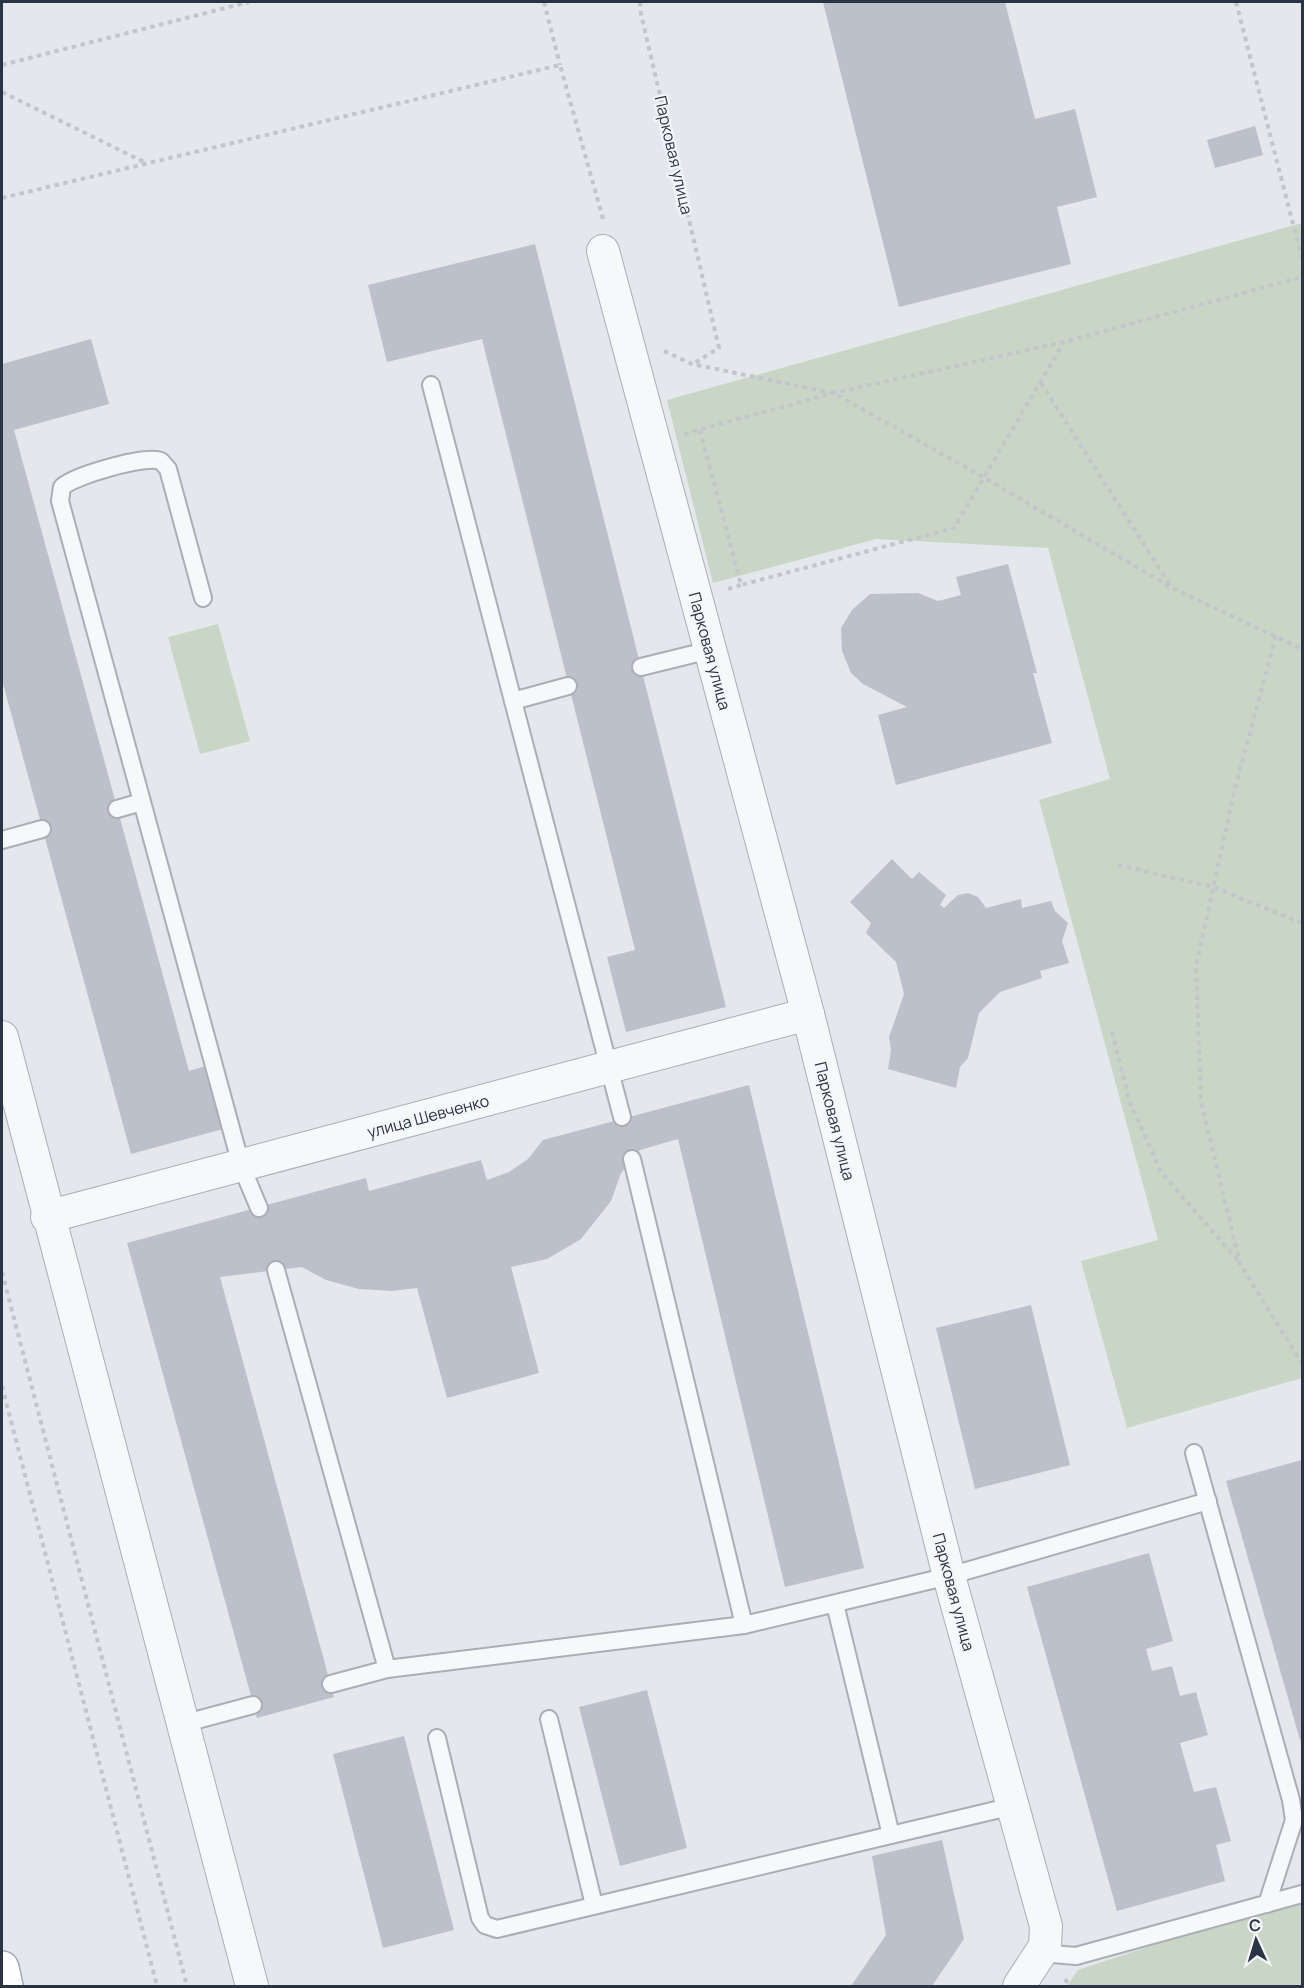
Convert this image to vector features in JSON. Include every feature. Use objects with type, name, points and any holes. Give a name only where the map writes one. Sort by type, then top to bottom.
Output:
[{"type":"main road","points":[[2,1968],[6,1986]]},
{"type":"street","name":"Парковая улица","points":[[604,238],[654,442],[808,1014],[949,1576],[1046,1926],[1046,1937],[1041,1953],[1019,1986]]},
{"type":"street","name":"улица Шевченко","points":[[47,1217],[808,1014]]},
{"type":"street","points":[[2,1038],[47,1217],[252,1986]]},
{"type":"lane","points":[[431,386],[622,1117]]},
{"type":"lane","points":[[203,598],[165,464],[156,459],[142,460],[87,475],[62,486],[60,501],[241,1166],[259,1208]]},
{"type":"lane","points":[[641,667],[710,650]]},
{"type":"lane","points":[[513,701],[568,686]]},
{"type":"lane","points":[[117,809],[142,802]]},
{"type":"lane","points":[[2,840],[42,829]]},
{"type":"lane","points":[[632,1159],[744,1625]]},
{"type":"lane","points":[[276,1270],[387,1669]]},
{"type":"lane","points":[[1194,1453],[1291,1800],[1294,1820],[1267,1904]]},
{"type":"lane","points":[[331,1684],[387,1669],[744,1625],[949,1576],[1208,1501]]},
{"type":"lane","points":[[836,1604],[891,1835]]},
{"type":"lane","points":[[182,1724],[253,1705]]},
{"type":"lane","points":[[549,1719],[594,1905]]},
{"type":"lane","points":[[438,1738],[480,1918],[485,1925],[497,1929],[1013,1806]]},
{"type":"lane","points":[[1041,1953],[1076,1956],[1302,1894]]},
{"type":"path","points":[[2,65],[249,2]]},
{"type":"path","points":[[543,2],[604,238]]},
{"type":"path","name":"Парковая улица","points":[[640,2],[719,348],[692,364]]},
{"type":"path","points":[[1236,2],[1302,259]]},
{"type":"path","points":[[2,198],[560,65]]},
{"type":"path","points":[[2,92],[147,164]]},
{"type":"path","points":[[654,442],[833,393],[1064,342],[1302,277]]},
{"type":"path","points":[[700,430],[741,585],[954,528],[1064,342]]},
{"type":"path","points":[[655,347],[692,364],[833,393],[985,478],[1172,588],[1302,649]]},
{"type":"path","points":[[1041,383],[1172,588]]},
{"type":"path","points":[[1240,1264],[1201,1101],[1196,966],[1235,788],[1276,636]]},
{"type":"path","points":[[1118,865],[1213,887],[1302,923]]},
{"type":"path","points":[[1112,1032],[1130,1103],[1161,1172],[1240,1264],[1302,1364]]},
{"type":"path","points":[[2,1272],[188,1986]]},
{"type":"path","points":[[2,1386],[157,1986]]},
{"type":"green space","points":[[1302,223],[1302,1378],[1127,1428],[1081,1261],[1158,1240],[1039,800],[1110,779],[1048,548],[876,539],[713,583],[667,400]]},
{"type":"green space","points":[[218,624],[250,741],[200,754],[168,637]]},
{"type":"green space","points":[[1302,1896],[1302,1986],[1067,1986],[1078,1970]]},
{"type":"building","points":[[823,2],[1005,2],[1035,119],[1075,109],[1097,197],[1057,207],[1071,264],[899,307]]},
{"type":"building","points":[[1255,126],[1263,155],[1215,168],[1207,140]]},
{"type":"building","points":[[535,244],[726,1007],[626,1032],[607,957],[635,950],[482,339],[387,362],[368,285]]},
{"type":"building","points":[[91,339],[109,404],[14,430],[189,1071],[206,1066],[223,1129],[131,1154],[2,680],[2,364]]},
{"type":"building","points":[[1008,564],[1037,673],[1033,673],[1052,743],[896,785],[878,715],[907,707],[863,684],[851,673],[842,651],[841,628],[852,610],[870,594],[918,593],[938,601],[961,595],[956,577]]},
{"type":"building","points":[[892,859],[912,879],[919,872],[946,895],[940,905],[944,908],[958,895],[968,893],[978,897],[986,908],[1021,899],[1022,908],[1051,901],[1055,911],[1068,923],[1062,941],[1069,963],[1040,971],[1042,978],[1000,992],[979,1013],[968,1058],[960,1067],[956,1088],[888,1069],[891,1050],[889,1037],[904,994],[896,962],[866,933],[871,923],[850,902]]},
{"type":"building","points":[[749,1085],[864,1568],[785,1587],[678,1139],[640,1150],[621,1173],[611,1201],[581,1239],[547,1259],[511,1267],[539,1373],[447,1398],[417,1288],[392,1291],[359,1289],[326,1280],[302,1267],[220,1277],[334,1697],[257,1718],[127,1243],[366,1178],[369,1191],[481,1160],[487,1180],[509,1172],[528,1159],[543,1140]]},
{"type":"building","points":[[1031,1305],[1070,1465],[975,1489],[936,1328]]},
{"type":"building","points":[[1302,1460],[1302,1740],[1300,1740],[1226,1481]]},
{"type":"building","points":[[1149,1553],[1173,1641],[1146,1649],[1152,1671],[1172,1666],[1180,1696],[1196,1692],[1208,1735],[1180,1743],[1194,1792],[1216,1787],[1231,1841],[1216,1845],[1225,1881],[1117,1911],[1027,1587]]},
{"type":"building","points":[[647,1690],[687,1848],[620,1866],[579,1707]]},
{"type":"building","points":[[404,1736],[454,1930],[383,1948],[333,1754]]},
{"type":"building","points":[[942,1840],[964,1939],[932,1986],[851,1986],[886,1935],[872,1856]]}]
